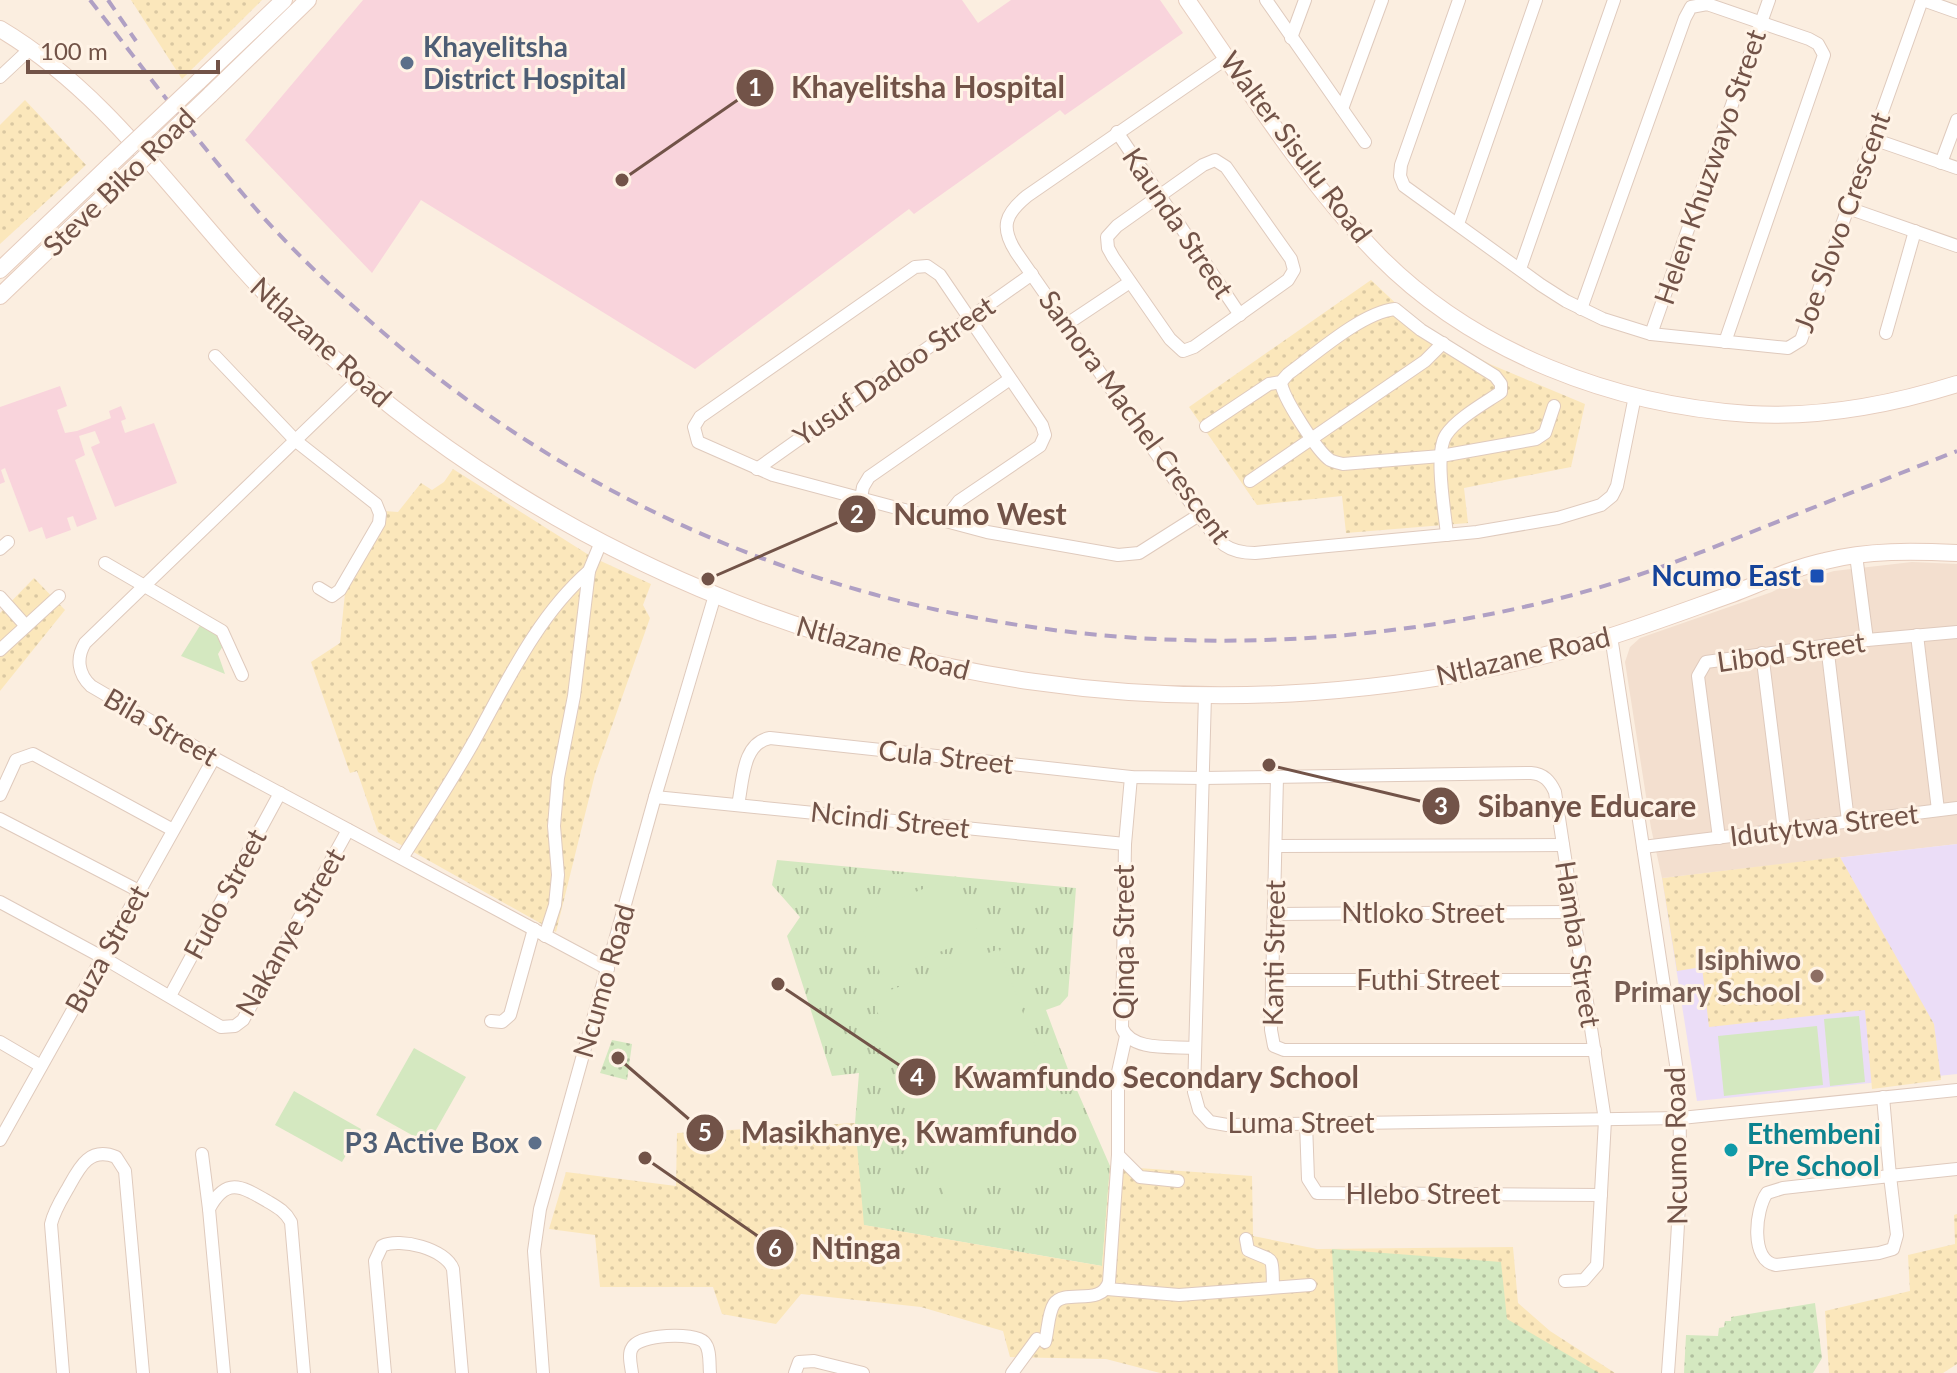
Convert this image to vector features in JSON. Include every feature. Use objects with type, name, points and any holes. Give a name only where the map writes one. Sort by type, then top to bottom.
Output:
[{"type":"street","name":"Steve Biko Road","points":[[0,270],[284,0]]},
{"type":"street","name":"Steve Biko Road","points":[[0,296],[308,0]]},
{"type":"street","name":"Walter Sisulu Road","points":[[1187,0],[1333,205],[1381,258],[1468,327],[1522,356],[1568,376],[1635,396],[1750,414],[1835,411],[1902,400],[1957,384]]},
{"type":"street","points":[[1266,0],[1365,142]]},
{"type":"street","points":[[1291,38],[1305,0]]},
{"type":"street","points":[[1342,109],[1382,0]]},
{"type":"street","name":"Joe Slovo Crescent","points":[[1459,0],[1401,165],[1400,176],[1404,186],[1520,269],[1581,309],[1603,319],[1651,334],[1788,348],[1798,344],[1923,0]]},
{"type":"street","points":[[1458,224],[1536,0]]},
{"type":"street","points":[[1520,269],[1614,0]]},
{"type":"street","name":"Helen Khuzwayo Street","points":[[1651,334],[1769,0]]},
{"type":"street","points":[[1923,0],[1957,12]]},
{"type":"street","points":[[1581,309],[1688,12],[1696,5],[1707,4],[1818,44],[1823,60],[1725,342]]},
{"type":"street","name":"Ntlazane Road","points":[[0,29],[31,48],[86,94],[242,270],[358,380],[467,462],[521,498],[601,542],[777,620],[861,646],[974,672],[1065,686],[1205,695],[1288,693],[1403,683],[1522,661],[1611,636],[1790,571],[1856,555],[1915,551],[1957,553]]},
{"type":"street","points":[[0,77],[31,48]]},
{"type":"street","name":"Samora Machel Crescent","points":[[1227,58],[1027,196],[1008,215],[1007,233],[1010,242],[1199,515],[1228,550],[1237,553],[1477,532],[1589,510],[1612,496],[1624,461],[1635,396]]},
{"type":"street","points":[[1941,163],[1957,120]]},
{"type":"street","name":"Kaunda Street","points":[[1117,132],[1240,315]]},
{"type":"street","points":[[1873,139],[1957,168]]},
{"type":"street","points":[[1215,160],[1221,162],[1291,259],[1294,270],[1288,280],[1240,315],[1194,347],[1179,350],[1130,282],[1108,248],[1107,237],[1117,226],[1203,165],[1215,160]]},
{"type":"street","points":[[1848,208],[1957,246]]},
{"type":"street","points":[[1886,333],[1915,231]]},
{"type":"street","points":[[949,521],[959,501],[1045,440],[1042,425],[934,269],[927,266],[915,267],[700,417],[694,427],[698,442],[757,469],[861,498],[949,521],[1032,541],[1130,555],[1152,546],[1199,515]]},
{"type":"street","name":"Yusuf Dadoo Street","points":[[757,469],[1032,274]]},
{"type":"street","points":[[1067,324],[1130,282]]},
{"type":"street","points":[[1206,426],[1269,384],[1281,382],[1381,311],[1395,309],[1421,330],[1495,376],[1501,384],[1501,392],[1444,437],[1441,456],[1447,535]]},
{"type":"street","points":[[1250,481],[1425,361],[1443,343]]},
{"type":"street","points":[[215,356],[296,441],[376,504],[379,523],[338,593],[332,596],[319,588]]},
{"type":"street","points":[[861,498],[869,477],[1010,379]]},
{"type":"street","name":"Bila Street","points":[[358,380],[85,643],[79,657],[81,673],[91,686],[214,758],[608,969]]},
{"type":"street","points":[[1281,382],[1285,399],[1313,438],[1330,460],[1343,464],[1441,456],[1536,439],[1545,433],[1554,406]]},
{"type":"street","points":[[491,1021],[502,1022],[510,1015],[540,933],[555,905],[558,875],[554,826],[558,778],[574,696],[589,571],[601,542]]},
{"type":"street","points":[[1856,555],[1867,640]]},
{"type":"street","points":[[105,563],[222,631],[242,675]]},
{"type":"street","points":[[402,858],[451,782],[511,674],[557,602],[589,571]]},
{"type":"street","name":"Ncumo Road","points":[[543,1373],[534,1251],[537,1222],[655,797],[715,595]]},
{"type":"street","points":[[0,650],[59,596]]},
{"type":"street","points":[[0,597],[26,626]]},
{"type":"street","name":"Libod Street","points":[[1719,838],[1698,676],[1700,668],[1713,659],[1957,632]]},
{"type":"street","points":[[1917,635],[1938,810]]},
{"type":"street","name":"Ncumo Road","points":[[1611,636],[1675,1056],[1681,1118],[1677,1248],[1668,1373]]},
{"type":"street","points":[[1827,645],[1848,821]]},
{"type":"street","points":[[1762,653],[1784,830]]},
{"type":"street","name":"Luma Street","points":[[1205,695],[1194,1092],[1199,1110],[1210,1122],[1227,1125],[1681,1118],[1957,1090]]},
{"type":"street","name":"Cula Street","points":[[738,805],[749,751],[759,741],[770,738],[1131,777],[1203,778]]},
{"type":"street","points":[[0,795],[16,760],[33,754],[173,830]]},
{"type":"street","name":"Buza Street","points":[[0,1140],[214,758]]},
{"type":"street","name":"Hamba Street","points":[[1203,778],[1536,774],[1549,780],[1555,792],[1605,1120]]},
{"type":"street","name":"Qinqa Street","points":[[1131,777],[1125,844],[1122,1028],[1126,1036],[1139,1044],[1195,1048]]},
{"type":"street","name":"Kanti Street","points":[[1277,777],[1272,980],[1274,1046],[1284,1050],[1595,1050]]},
{"type":"street","name":"Fudo Street","points":[[170,996],[280,793]]},
{"type":"street","name":"Ncindi Street","points":[[655,797],[1125,844]]},
{"type":"street","name":"Idutytwa Street","points":[[1643,847],[1957,808]]},
{"type":"street","points":[[0,819],[139,891]]},
{"type":"street","name":"Nakanye Street","points":[[0,902],[221,1027],[231,1027],[240,1023],[348,830]]},
{"type":"street","points":[[1276,846],[1563,845]]},
{"type":"street","name":"Ntloko Street","points":[[1274,914],[1573,912]]},
{"type":"street","name":"Futhi Street","points":[[1272,980],[1583,980]]},
{"type":"street","points":[[1107,1289],[1118,1155],[1119,1055],[1126,1036]]},
{"type":"street","points":[[0,1042],[41,1066]]},
{"type":"street","points":[[1883,1097],[1890,1176],[1897,1235],[1893,1249],[1770,1265],[1761,1256],[1758,1244],[1761,1206],[1767,1193],[1783,1188],[1890,1176],[1957,1169]]},
{"type":"street","points":[[1565,1281],[1584,1280],[1597,1265],[1605,1120]]},
{"type":"street","name":"Hlebo Street","points":[[1306,1123],[1308,1179],[1313,1190],[1323,1194],[1601,1195]]},
{"type":"street","points":[[63,1373],[51,1224],[82,1163],[90,1156],[103,1153],[116,1157],[125,1171],[143,1373]]},
{"type":"street","points":[[202,1154],[224,1373]]},
{"type":"street","points":[[1118,1155],[1140,1177],[1178,1181]]},
{"type":"street","points":[[209,1209],[223,1191],[240,1187],[289,1218],[304,1373]]},
{"type":"street","points":[[1246,1239],[1248,1250],[1270,1257],[1273,1261],[1273,1286]]},
{"type":"street","points":[[385,1373],[375,1261],[382,1246],[398,1241],[450,1259],[462,1373]]},
{"type":"street","points":[[1012,1373],[1041,1340],[1054,1304],[1060,1299],[1101,1294],[1107,1289],[1179,1295],[1310,1285]]},
{"type":"street","points":[[632,1373],[630,1351],[634,1344],[644,1338],[694,1336],[708,1348],[710,1373]]},
{"type":"street","points":[[795,1373],[799,1362],[814,1361],[863,1373]]},
{"type":"shaded area","points":[[363,0],[962,0],[978,23],[1011,0],[1160,0],[1183,33],[1065,115],[1060,110],[914,214],[909,209],[695,369],[421,200],[372,273],[245,140]]},
{"type":"shaded area","points":[[60,386],[67,406],[57,410],[65,433],[111,418],[109,411],[121,406],[126,419],[121,421],[125,433],[154,423],[177,483],[115,507],[91,447],[100,443],[95,431],[79,436],[85,455],[75,460],[97,519],[77,527],[73,516],[67,518],[71,530],[46,539],[42,527],[29,532],[5,468],[1,470],[5,482],[0,484],[0,407]]},
{"type":"shaded area","points":[[1912,562],[1957,564],[1957,844],[1662,878],[1651,828],[1625,662],[1630,647],[1640,638],[1783,586],[1834,571]]},
{"type":"shaded area","name":"Isiphiwo Primary School","points":[[1957,844],[1957,1074],[1697,1101],[1662,878]]},
{"type":"green space","points":[[201,624],[221,635],[224,644],[218,654],[225,674],[181,656]]},
{"type":"green space","points":[[777,860],[1076,888],[1068,996],[1060,1005],[1046,1010],[1110,1166],[1102,1266],[863,1225],[855,1123],[859,1073],[832,1076],[787,936],[800,917],[772,885]]},
{"type":"green space","points":[[956,876],[980,936],[881,975],[857,915]]},
{"type":"green space","points":[[999,949],[1076,1155],[948,1203],[872,997]]},
{"type":"green space","points":[[1859,1016],[1865,1082],[1830,1086],[1824,1019]]},
{"type":"green space","points":[[1817,1026],[1823,1085],[1724,1096],[1718,1036]]},
{"type":"green space","points":[[612,1040],[632,1044],[627,1080],[600,1073]]},
{"type":"green space","points":[[414,1048],[466,1077],[428,1144],[376,1115]]},
{"type":"green space","points":[[294,1091],[361,1129],[342,1162],[275,1125]]},
{"type":"green space","points":[[1332,1249],[1501,1262],[1507,1319],[1599,1373],[1338,1373]]},
{"type":"green space","points":[[1815,1303],[1822,1358],[1813,1373],[1684,1373],[1686,1335],[1718,1336],[1719,1328],[1724,1327],[1725,1321],[1731,1321],[1731,1317]]},
{"type":"sand","points":[[131,0],[262,0],[182,79]]},
{"type":"sand","points":[[25,100],[86,165],[0,244],[0,125]]},
{"type":"sand","points":[[1371,280],[1421,327],[1492,365],[1585,404],[1571,467],[1464,488],[1468,523],[1346,533],[1342,496],[1257,505],[1189,407]]},
{"type":"sand","points":[[453,469],[592,557],[651,584],[643,605],[650,618],[595,774],[556,932],[378,832],[357,771],[350,773],[311,662],[340,643],[345,593],[383,526],[384,511],[398,512],[421,483],[432,490],[444,482]]},
{"type":"sand","points":[[34,578],[65,610],[0,691],[0,613]]},
{"type":"sand","points":[[1840,857],[1934,1024],[1941,1080],[1872,1089],[1865,1010],[1709,1027],[1702,967],[1677,971],[1662,878]]},
{"type":"sand","points":[[855,1123],[864,1225],[1102,1266],[1110,1166],[1252,1176],[1253,1236],[1317,1249],[1513,1247],[1518,1303],[1550,1331],[1615,1373],[1160,1373],[1106,1359],[1010,1357],[1003,1331],[921,1307],[801,1294],[776,1324],[722,1314],[713,1287],[600,1287],[595,1235],[549,1229],[566,1172],[676,1186],[677,1133]]},
{"type":"sand","points":[[1957,1214],[1957,1364],[1943,1373],[1829,1373],[1825,1311],[1910,1291],[1908,1255],[1955,1244],[1954,1215]]},
{"type":"railway","points":[[90,0],[218,164],[292,248],[386,335],[511,431],[647,508],[790,568],[939,610],[1092,634],[1247,640],[1403,629],[1557,599],[1608,585],[1709,549],[1957,451]]},
{"type":"railway","points":[[108,0],[136,41]]},
{"type":"place","name":"Khayelitsha District Hospital","points":[[407,63]]},
{"type":"place","name":"Khayelitsha Hospital","points":[[622,180]]},
{"type":"place","name":"Ncumo East","points":[[1817,576]]},
{"type":"place","name":"Ncumo West","points":[[708,579]]},
{"type":"place","name":"Sibanye Educare","points":[[1269,765]]},
{"type":"place","name":"Isiphiwo Primary School","points":[[1817,976]]},
{"type":"place","name":"Kwamfundo Secondary School","points":[[778,984]]},
{"type":"place","name":"Masikhanye, Kwamfundo","points":[[618,1058]]},
{"type":"place","name":"P3 Active Box","points":[[535,1143]]},
{"type":"place","name":"Ethembeni Pre School","points":[[1731,1150]]},
{"type":"place","name":"Ntinga","points":[[645,1158]]}]
